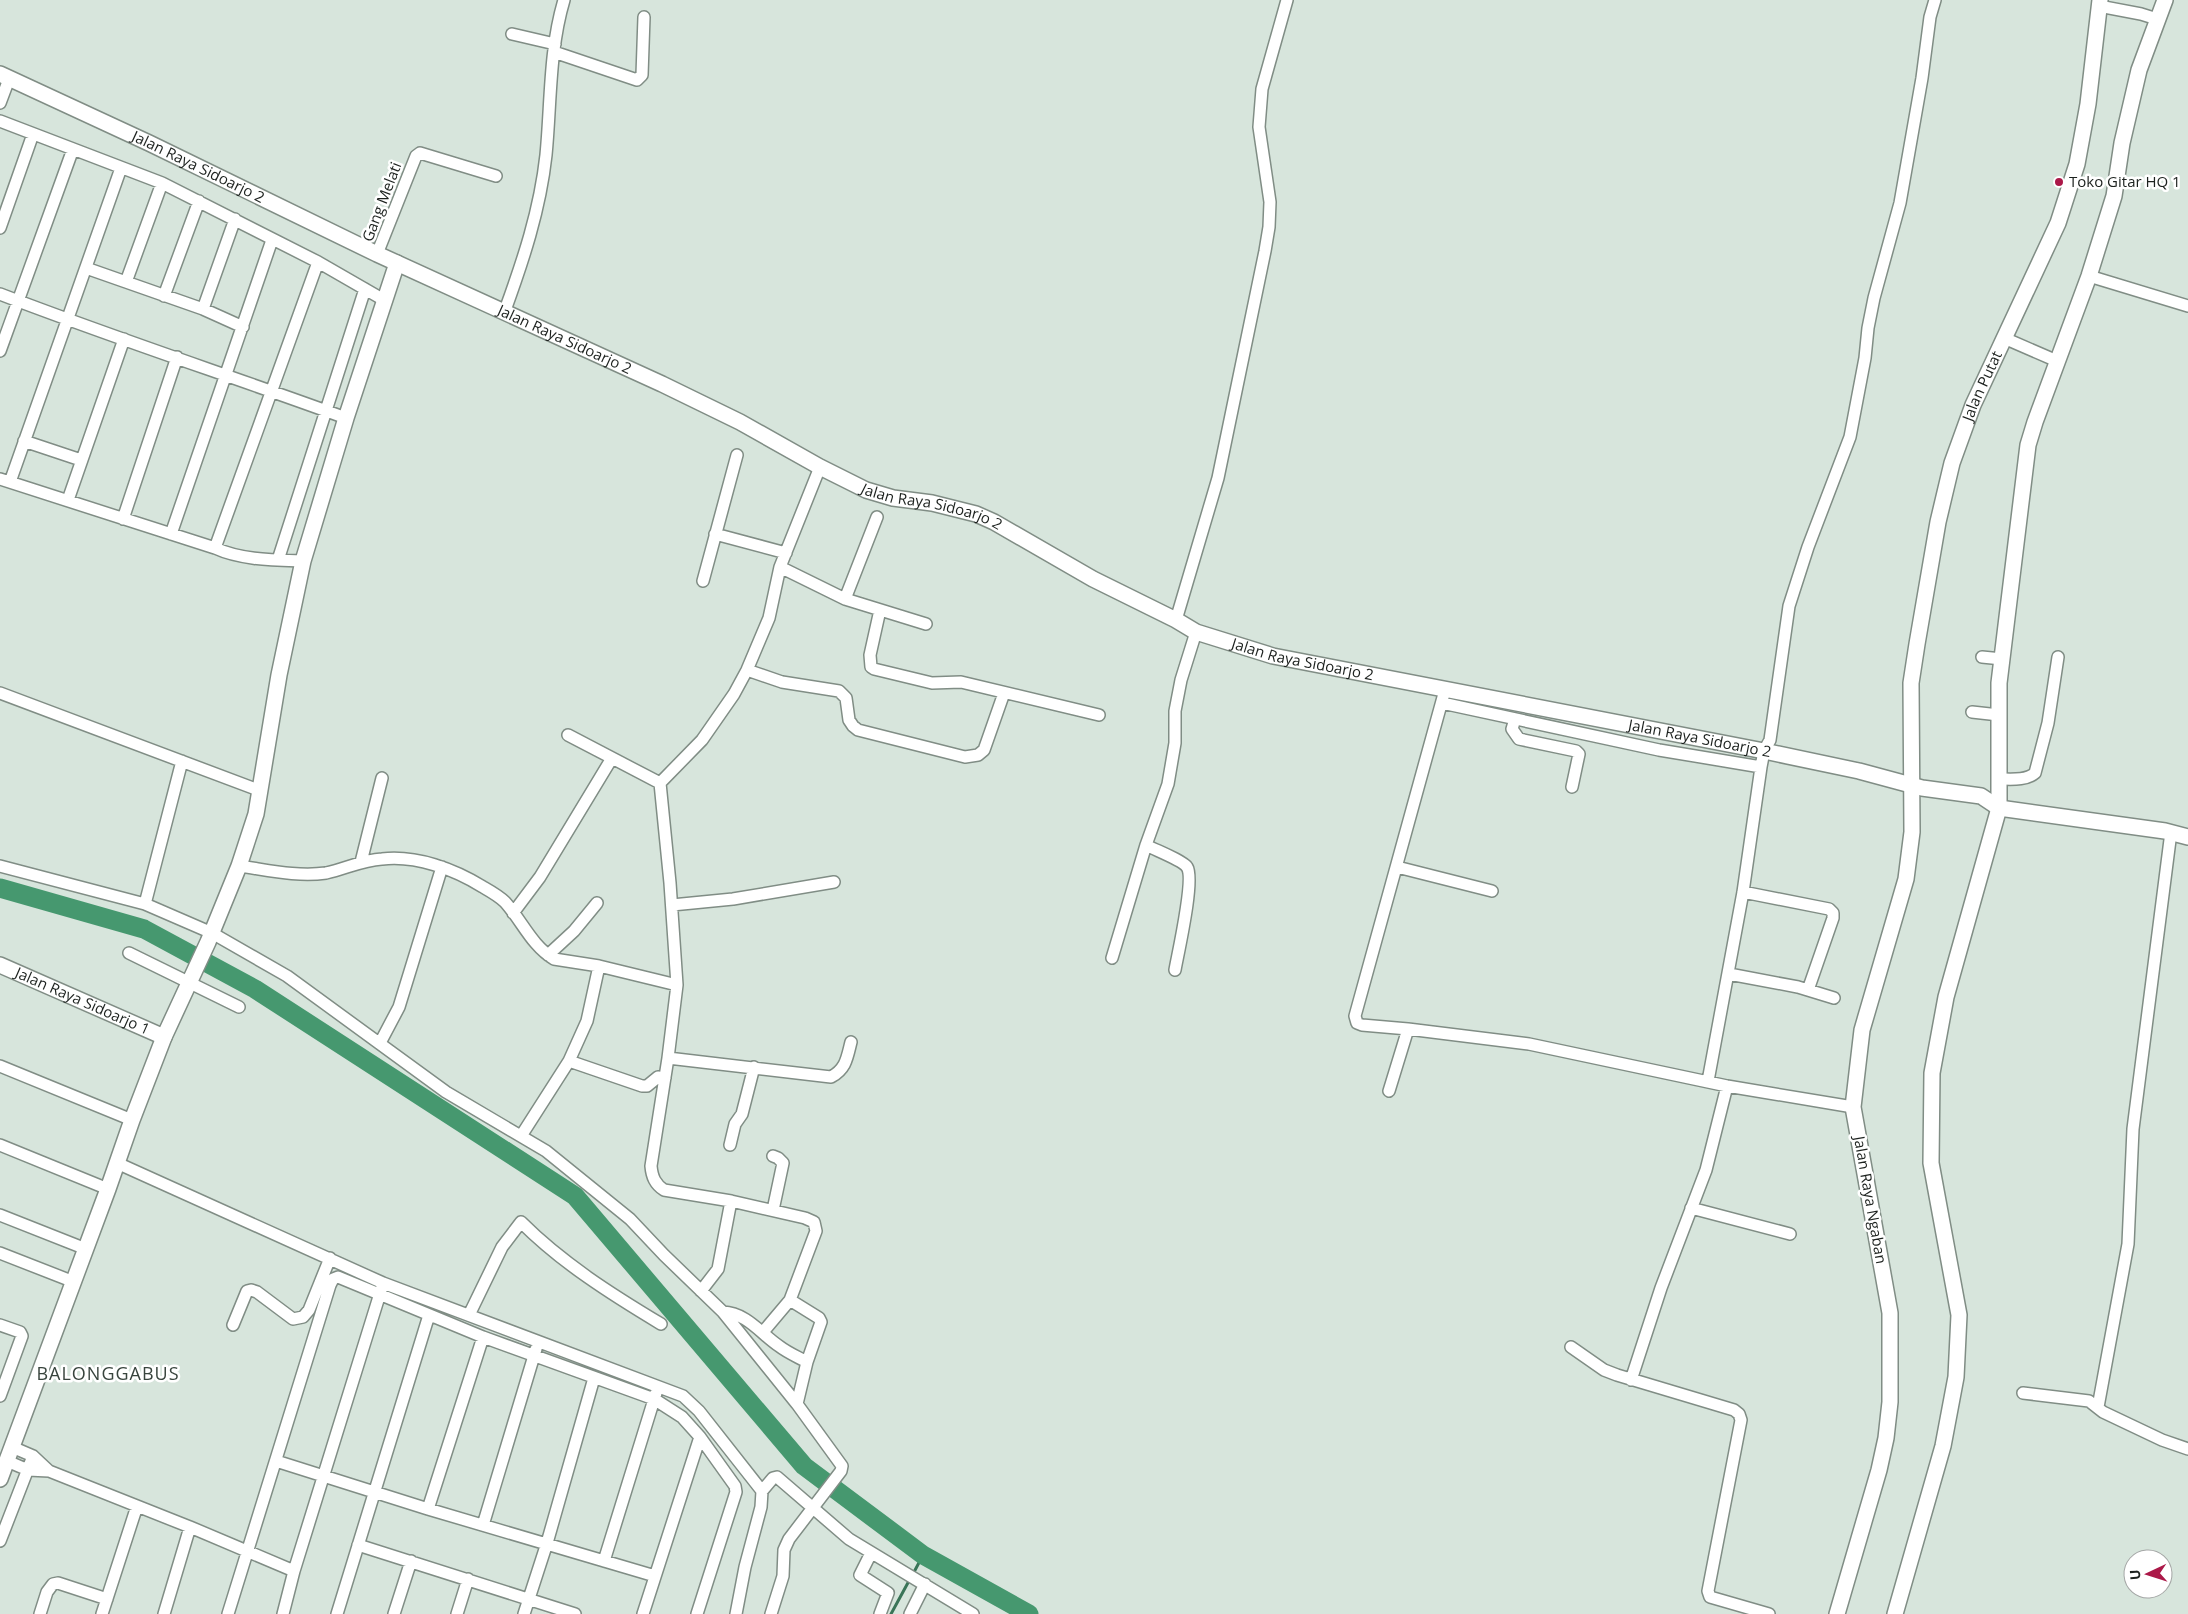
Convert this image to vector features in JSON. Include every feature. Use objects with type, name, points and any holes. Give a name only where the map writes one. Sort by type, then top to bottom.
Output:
[{"type":"street","points":[[504,313],[526,254],[540,198],[554,48],[564,0]]},
{"type":"street","points":[[1176,620],[1218,478],[1265,251],[1269,227],[1270,202],[1259,127],[1262,89],[1286,0]]},
{"type":"street","points":[[1708,1081],[1743,892],[1762,760],[1770,740],[1789,606],[1808,547],[1850,437],[1874,298],[1900,203],[1935,0]]},
{"type":"street","points":[[1896,1614],[1943,1446],[1956,1377],[1959,1315],[1932,1163],[1932,1073],[1946,997],[1999,808],[1998,779],[1984,714],[1999,683],[1992,658],[2028,445],[2089,276],[2114,196],[2122,142],[2139,70],[2165,0]]},
{"type":"street","points":[[2105,6],[2157,19]]},
{"type":"street","name":"Jalan Putat","points":[[1922,787],[1911,683],[1938,522],[1952,463],[1970,413],[2009,340],[2058,223],[2076,164],[2105,6]]},
{"type":"street","points":[[512,34],[637,80],[642,74],[644,17]]},
{"type":"street","points":[[1,100],[5,80]]},
{"type":"street","name":"Jalan Raya Sidoarjo 2","points":[[5,80],[149,143],[377,254],[394,270],[504,313],[740,422],[818,474],[893,498],[940,505],[976,514],[994,522],[1093,579],[1176,620],[1195,639],[1443,697],[1762,760],[1859,771],[1922,787],[1981,796],[1999,808]]},
{"type":"street","points":[[0,120],[73,150],[162,183],[318,262],[384,300]]},
{"type":"street","points":[[0,228],[33,134]]},
{"type":"street","points":[[0,351],[73,150]]},
{"type":"street","name":"Gang Melati","points":[[377,254],[416,156],[420,153],[496,176]]},
{"type":"street","points":[[121,168],[24,441],[5,480],[215,548],[228,554],[303,561]]},
{"type":"street","points":[[126,282],[162,183]]},
{"type":"street","points":[[164,296],[199,201]]},
{"type":"street","points":[[203,309],[235,219]]},
{"type":"street","points":[[171,534],[272,240]]},
{"type":"street","points":[[215,548],[318,262]]},
{"type":"street","points":[[86,268],[203,309],[243,326]]},
{"type":"street","points":[[0,1479],[132,1120],[164,1037],[210,938],[239,866],[256,814],[279,675],[303,561],[346,418],[394,270]]},
{"type":"street","points":[[2089,276],[2188,306]]},
{"type":"street","points":[[278,560],[366,289]]},
{"type":"street","points":[[0,294],[68,320],[226,374],[346,418]]},
{"type":"street","points":[[68,500],[124,339]]},
{"type":"street","points":[[2009,340],[2057,361]]},
{"type":"street","points":[[124,519],[177,358]]},
{"type":"street","points":[[24,441],[81,460]]},
{"type":"street","points":[[703,581],[737,455]]},
{"type":"street","points":[[660,783],[702,740],[734,694],[747,670],[769,618],[780,567],[818,474]]},
{"type":"street","points":[[845,599],[877,517]]},
{"type":"street","points":[[715,534],[786,552]]},
{"type":"street","points":[[780,567],[845,599],[926,624]]},
{"type":"street","points":[[880,610],[870,655],[871,667],[874,670],[932,683],[961,682],[1099,715]]},
{"type":"street","points":[[1112,958],[1146,845],[1168,784],[1175,743],[1176,711],[1182,680],[1195,639]]},
{"type":"street","points":[[1998,779],[2017,779],[2035,773],[2048,723],[2058,657]]},
{"type":"street","points":[[747,670],[782,682],[839,690],[846,698],[849,720],[858,730],[965,757],[978,755],[984,750],[1004,693]]},
{"type":"street","points":[[0,693],[261,791]]},
{"type":"street","points":[[1762,760],[1659,750],[1515,719],[1443,697],[1378,928],[1356,1020],[1362,1025],[1529,1044],[1727,1086],[1853,1107]]},
{"type":"street","points":[[1515,719],[1512,729],[1519,739],[1576,751],[1579,754],[1572,787]]},
{"type":"street","points":[[568,735],[660,783]]},
{"type":"street","points":[[513,913],[540,877],[612,758]]},
{"type":"street","points":[[145,904],[182,761]]},
{"type":"street","points":[[361,862],[382,778]]},
{"type":"street","points":[[660,783],[670,879],[676,985],[668,1058],[651,1166],[652,1176],[657,1186],[664,1190],[732,1201],[810,1219],[814,1222],[816,1228],[804,1269],[790,1300],[763,1332]]},
{"type":"street","name":"Jalan Raya Ngaban","points":[[1837,1614],[1879,1470],[1886,1438],[1891,1388],[1890,1313],[1853,1107],[1862,1030],[1906,879],[1912,832],[1922,787]]},
{"type":"street","points":[[1999,808],[2171,832],[2188,837]]},
{"type":"street","points":[[2098,1407],[2128,1244],[2133,1129],[2171,832]]},
{"type":"street","points":[[1146,845],[1185,864],[1189,872],[1189,888],[1175,970]]},
{"type":"street","points":[[239,866],[290,874],[326,873],[361,862],[382,858],[411,860],[442,867],[482,886],[503,900],[524,930],[551,957],[599,966],[676,985]]},
{"type":"street","points":[[0,866],[145,904],[287,976],[446,1092],[522,1136],[573,1171],[630,1219],[723,1312],[797,1404],[841,1464],[841,1471],[786,1545],[783,1576],[771,1614]]},
{"type":"street","points":[[380,1043],[399,1007],[442,867]]},
{"type":"street","points":[[1396,867],[1492,891]]},
{"type":"street","points":[[672,906],[733,900],[834,882]]},
{"type":"street","points":[[1743,892],[1828,909],[1833,913],[1833,918],[1808,990]]},
{"type":"street","points":[[551,957],[597,903]]},
{"type":"street","points":[[129,953],[190,981],[239,1007]]},
{"type":"street","name":"Jalan Raya Sidoarjo 1","points":[[0,965],[164,1037]]},
{"type":"street","points":[[522,1136],[569,1061],[587,1021],[599,966]]},
{"type":"street","points":[[1729,974],[1808,990],[1834,998]]},
{"type":"street","points":[[1389,1090],[1408,1029]]},
{"type":"street","points":[[668,1058],[831,1077],[840,1072],[845,1066],[851,1042]]},
{"type":"street","points":[[569,1061],[642,1086],[647,1086],[658,1078],[665,1078]]},
{"type":"street","points":[[0,1066],[132,1120]]},
{"type":"street","points":[[730,1146],[735,1124],[742,1114],[754,1067]]},
{"type":"street","points":[[1631,1380],[1706,1170],[1727,1086]]},
{"type":"street","points":[[0,1145],[108,1189]]},
{"type":"street","points":[[773,1156],[783,1163],[773,1210]]},
{"type":"street","points":[[117,1163],[383,1283],[683,1396],[690,1401],[762,1491]]},
{"type":"street","points":[[701,1290],[718,1269],[732,1201]]},
{"type":"street","points":[[1691,1208],[1790,1234]]},
{"type":"street","points":[[0,1214],[86,1249]]},
{"type":"street","points":[[469,1315],[502,1247],[521,1222],[536,1237],[590,1279],[661,1324]]},
{"type":"street","points":[[0,1253],[74,1282]]},
{"type":"street","points":[[233,1325],[247,1291],[250,1290],[257,1292],[293,1319],[303,1317],[309,1310],[330,1258]]},
{"type":"street","points":[[228,1614],[333,1279],[342,1278],[534,1357],[654,1399],[678,1413],[700,1437],[735,1486],[735,1497],[697,1614]]},
{"type":"street","points":[[282,1614],[383,1283]]},
{"type":"street","points":[[790,1300],[820,1319],[821,1325],[807,1362],[797,1404]]},
{"type":"street","points":[[723,1312],[740,1316],[780,1347],[807,1362]]},
{"type":"street","points":[[336,1614],[429,1315]]},
{"type":"street","points":[[0,1325],[20,1332],[22,1336],[0,1396]]},
{"type":"street","points":[[428,1509],[483,1337]]},
{"type":"street","points":[[483,1524],[538,1342]]},
{"type":"street","points":[[1571,1347],[1604,1370],[1631,1380],[1734,1410],[1739,1414],[1741,1420],[1708,1591],[1710,1597],[1769,1614]]},
{"type":"street","points":[[524,1614],[547,1543],[594,1378]]},
{"type":"street","points":[[604,1561],[658,1388]]},
{"type":"street","points":[[2023,1392],[2084,1399],[2162,1440],[2188,1449]]},
{"type":"street","points":[[643,1614],[700,1437]]},
{"type":"street","points":[[9,1454],[33,1456],[49,1471]]},
{"type":"street","points":[[9,1454],[28,1470],[49,1471],[294,1571]]},
{"type":"street","points":[[0,1541],[33,1456]]},
{"type":"street","points":[[276,1461],[428,1509],[656,1576]]},
{"type":"street","points":[[735,1486],[747,1473]]},
{"type":"street","points":[[736,1614],[745,1567],[761,1507],[762,1491],[773,1478],[777,1477],[849,1539],[923,1582],[972,1614]]},
{"type":"street","points":[[102,1614],[137,1506]]},
{"type":"street","points":[[164,1614],[190,1527]]},
{"type":"street","points":[[358,1545],[575,1614]]},
{"type":"street","points":[[872,1553],[860,1575],[888,1593],[880,1614]]},
{"type":"street","points":[[394,1614],[411,1561]]},
{"type":"street","points":[[457,1614],[468,1579]]},
{"type":"street","points":[[910,1614],[923,1582]]},
{"type":"street","points":[[40,1614],[47,1592],[53,1584],[58,1583],[107,1599]]},
{"type":"waterway","points":[[0,888],[144,929],[255,989],[575,1196],[804,1466],[923,1555],[1029,1614]]},
{"type":"waterway","points":[[913,1574],[923,1555]]},
{"type":"waterway","points":[[891,1614],[910,1579]]},
{"type":"place","name":"Toko Gitar HQ 1","points":[[2059,182]]},
{"type":"district","name":"BALONGGABUS","points":[[108,1374]]}]
